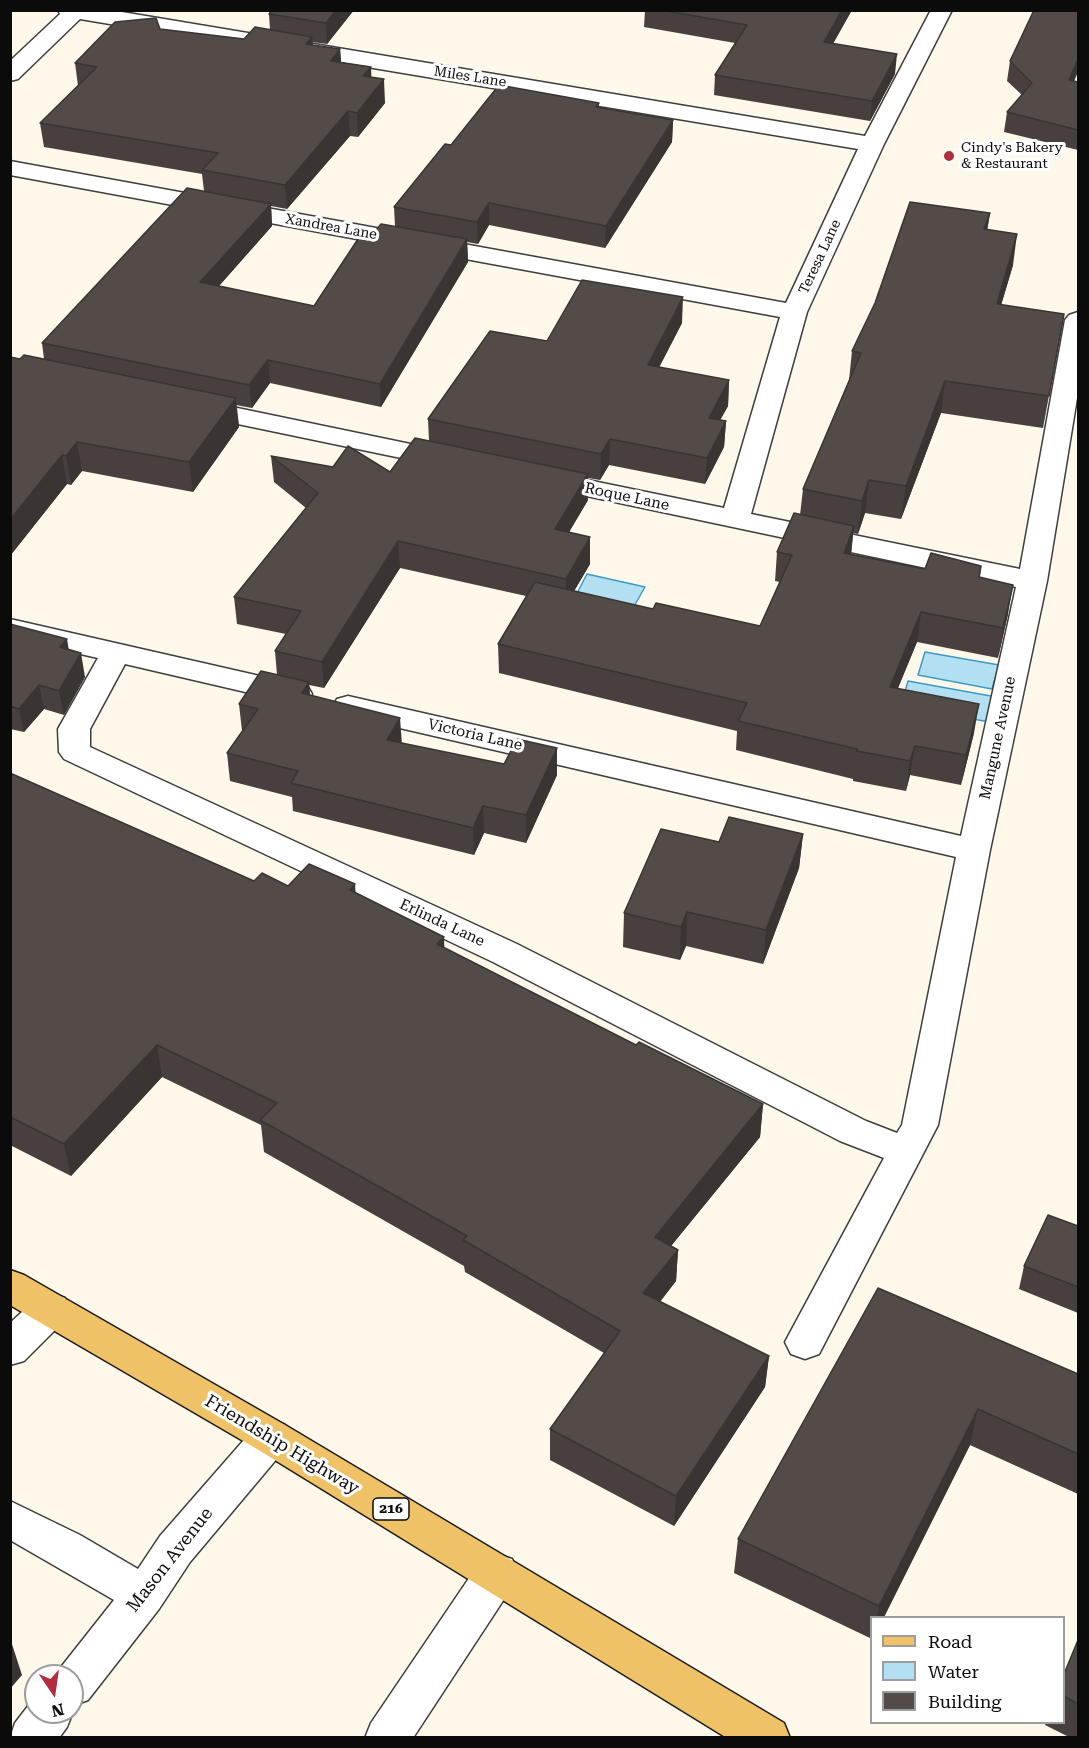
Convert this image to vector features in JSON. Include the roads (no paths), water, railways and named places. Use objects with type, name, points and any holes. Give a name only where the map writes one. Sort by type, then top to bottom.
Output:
[{"type":"main road","name":"Friendship Highway","points":[[10,1286],[271,1437],[768,1737]]},
{"type":"street","name":"Teresa Lane","points":[[735,519],[794,312],[872,144],[942,10]]},
{"type":"street","name":"Miles Lane","points":[[74,11],[872,144]]},
{"type":"street","points":[[10,74],[74,11]]},
{"type":"street","name":"Xandrea Lane","points":[[10,168],[794,312]]},
{"type":"street","name":"Mangune Avenue","points":[[805,1342],[920,1125],[974,850],[1032,581],[1078,320]]},
{"type":"street","points":[[174,403],[478,466]]},
{"type":"street","name":"Roque Lane","points":[[525,475],[1032,581]]},
{"type":"street","name":"Victoria Lane","points":[[10,628],[974,850]]},
{"type":"street","name":"Erlinda Lane","points":[[116,652],[74,729],[75,752],[505,953],[853,1131],[906,1151]]},
{"type":"street","points":[[10,1349],[51,1309]]},
{"type":"street","name":"Mason Avenue","points":[[84,1670],[144,1594],[175,1549],[271,1437]]},
{"type":"street","points":[[10,1519],[144,1594]]},
{"type":"street","points":[[387,1737],[497,1573]]},
{"type":"street","points":[[31,1737],[41,1724]]},
{"type":"water","points":[[587,574],[645,587],[633,608],[576,595]]},
{"type":"water","points":[[925,652],[999,665],[992,689],[918,675]]},
{"type":"water","points":[[908,681],[1002,698],[995,723],[901,706]]},
{"type":"place","name":"Cindy's Bakery & Restaurant","points":[[949,156]]}]
